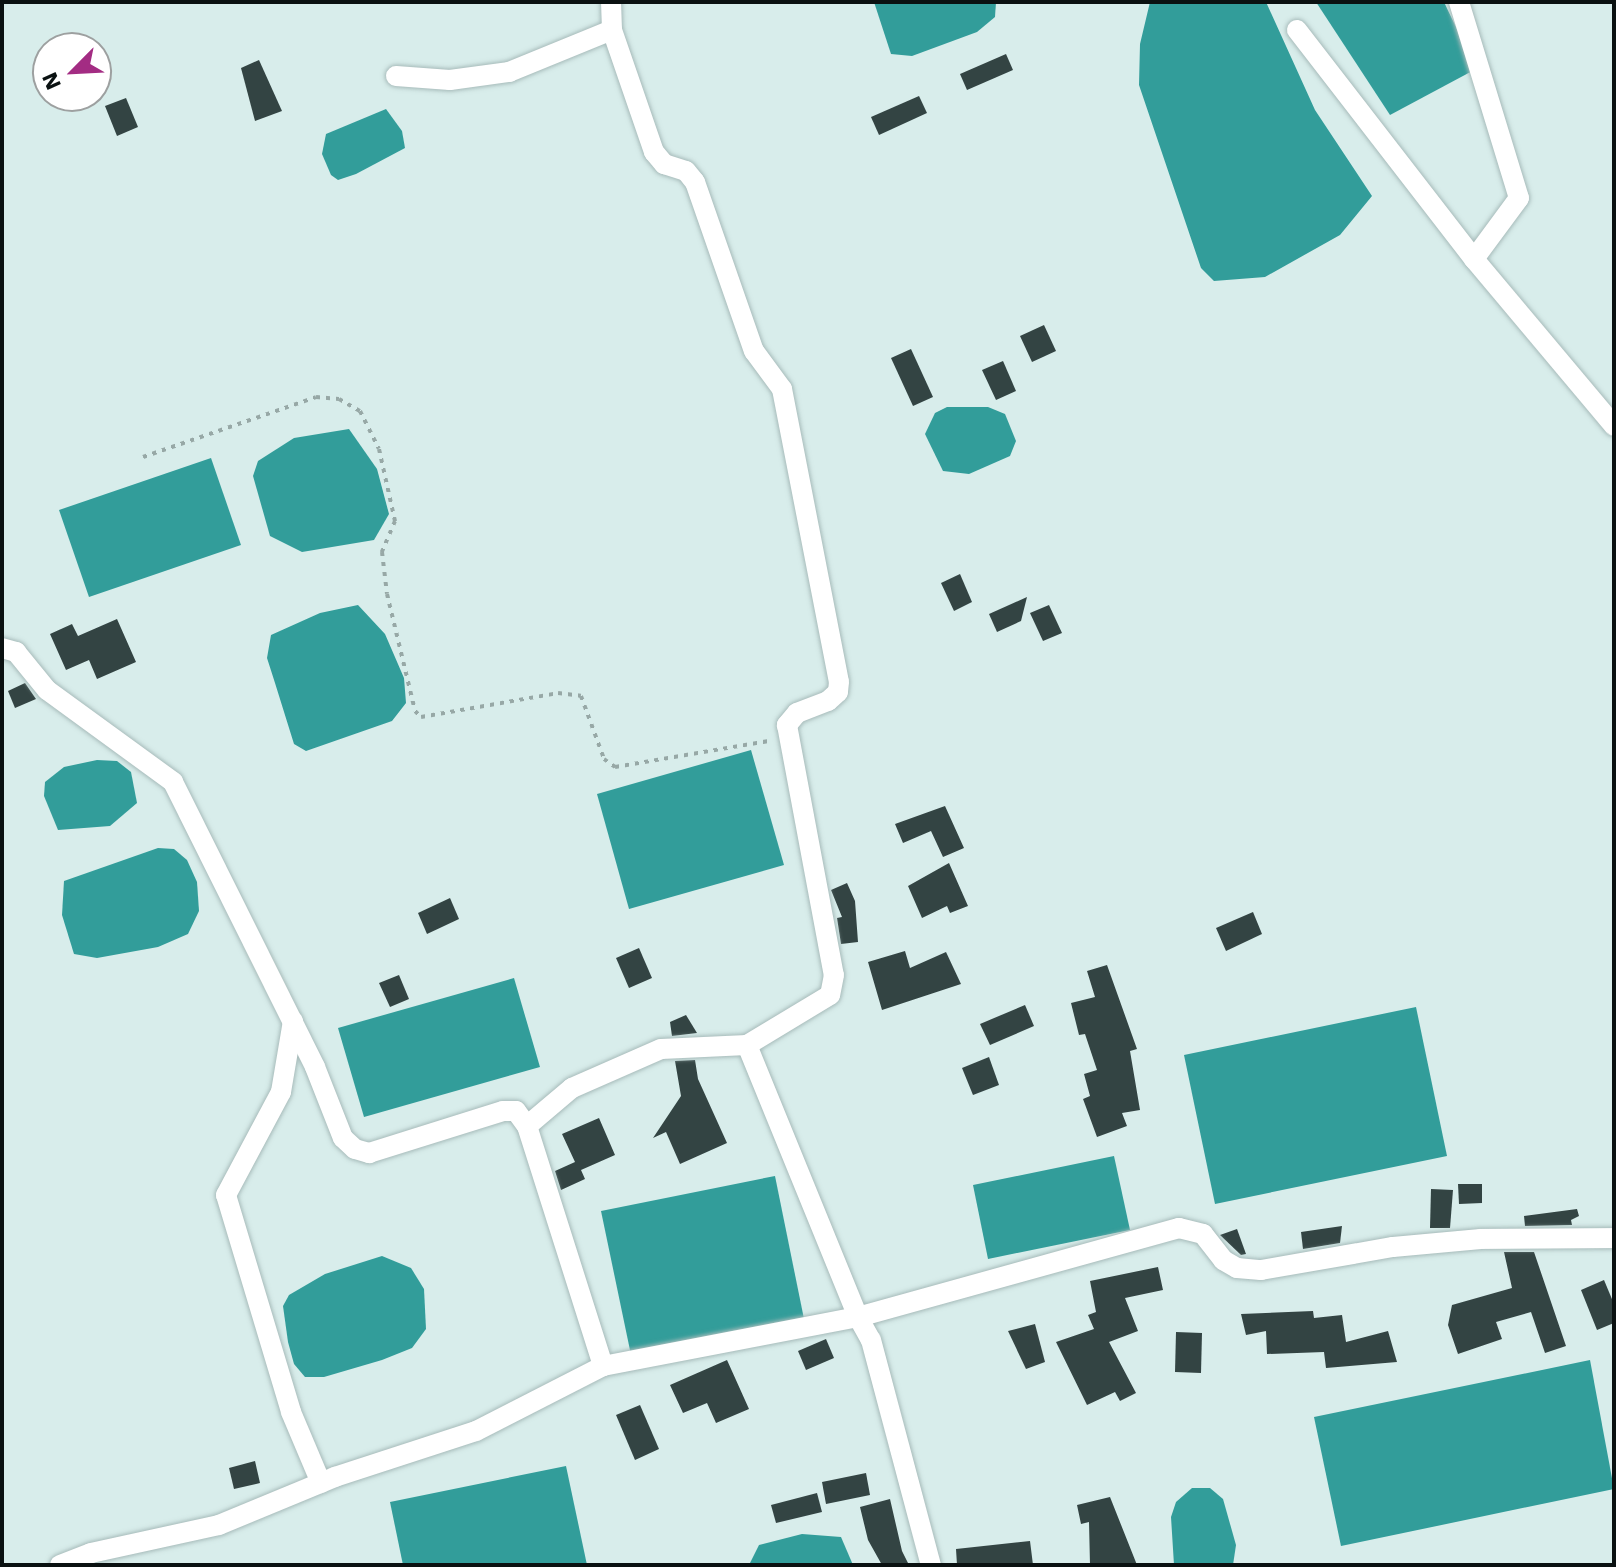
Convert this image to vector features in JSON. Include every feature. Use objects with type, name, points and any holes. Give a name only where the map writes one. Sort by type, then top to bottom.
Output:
[{"type":"street","points":[[527,1126],[572,1088],[661,1049],[747,1045],[830,995],[834,975],[787,725],[797,713],[828,701],[839,682],[782,389],[754,351],[695,182],[654,152],[612,30],[611,2]]},
{"type":"street","points":[[1459,2],[1519,198],[1474,259]]},
{"type":"street","points":[[396,76],[450,80],[509,72],[612,30]]},
{"type":"street","points":[[1297,30],[1474,259],[1614,426]]},
{"type":"street","points":[[2,648],[16,652],[47,690],[173,782],[293,1021],[343,1138],[355,1149],[369,1153],[503,1111],[516,1111],[527,1126],[603,1366]]},
{"type":"street","points":[[293,1021],[281,1092],[226,1195],[291,1412],[321,1483]]},
{"type":"street","points":[[747,1045],[858,1317],[871,1340],[931,1565]]},
{"type":"street","points":[[60,1565],[91,1553],[219,1525],[321,1483],[476,1431],[603,1366],[858,1317],[1179,1228],[1203,1234],[1223,1260],[1237,1268],[1261,1270],[1466,1240],[1614,1238]]},
{"type":"path","points":[[143,457],[316,397],[339,399],[360,411],[379,449],[395,521],[382,552],[387,594],[415,711],[421,717],[558,693],[581,696],[604,759],[615,767],[788,738]]},
{"type":"water","points":[[874,2],[996,2],[995,17],[977,32],[912,56],[891,54]]},
{"type":"water","points":[[1150,2],[1266,2],[1315,110],[1372,196],[1340,235],[1265,277],[1214,281],[1201,268],[1139,85],[1140,44]]},
{"type":"water","points":[[1316,2],[1444,2],[1476,69],[1390,115]]},
{"type":"water","points":[[386,109],[402,131],[405,148],[356,174],[338,180],[331,175],[322,154],[326,134]]},
{"type":"water","points":[[947,407],[988,407],[1005,414],[1016,441],[1010,456],[969,474],[943,471],[925,434],[935,413]]},
{"type":"water","points":[[349,429],[377,469],[389,514],[374,540],[302,552],[270,536],[253,476],[258,461],[294,438]]},
{"type":"water","points":[[211,458],[241,545],[89,597],[59,510]]},
{"type":"water","points":[[358,605],[385,634],[404,678],[406,703],[392,721],[306,751],[294,744],[267,658],[271,635],[320,613]]},
{"type":"water","points":[[751,750],[784,865],[629,909],[597,794]]},
{"type":"water","points":[[97,760],[117,761],[131,772],[137,803],[110,826],[58,830],[44,796],[45,782],[64,767]]},
{"type":"water","points":[[158,848],[174,849],[187,860],[197,882],[199,911],[188,934],[158,947],[97,958],[74,954],[62,915],[64,881]]},
{"type":"water","points":[[514,978],[540,1067],[364,1117],[338,1028]]},
{"type":"water","points":[[1416,1007],[1447,1156],[1215,1204],[1184,1055]]},
{"type":"water","points":[[1114,1156],[1130,1230],[988,1259],[973,1185]]},
{"type":"water","points":[[775,1176],[804,1319],[631,1355],[601,1211]]},
{"type":"water","points":[[382,1256],[411,1268],[424,1289],[426,1329],[412,1348],[382,1360],[324,1377],[305,1377],[294,1364],[288,1342],[283,1306],[289,1295],[325,1274]]},
{"type":"water","points":[[1590,1360],[1614,1489],[1341,1546],[1314,1417]]},
{"type":"water","points":[[566,1466],[587,1565],[403,1565],[390,1502]]},
{"type":"water","points":[[1192,1488],[1210,1488],[1223,1499],[1236,1545],[1233,1565],[1174,1565],[1171,1517],[1176,1502]]},
{"type":"water","points":[[802,1534],[841,1537],[853,1565],[749,1565],[759,1545]]},
{"type":"building","points":[[1006,54],[1013,70],[967,90],[960,74]]},
{"type":"building","points":[[259,60],[282,111],[255,121],[241,68]]},
{"type":"building","points":[[919,96],[927,113],[879,135],[871,117]]},
{"type":"building","points":[[126,98],[138,127],[117,136],[107,112],[112,112],[112,103]]},
{"type":"building","points":[[1044,325],[1056,351],[1032,362],[1020,336]]},
{"type":"building","points":[[911,349],[933,397],[913,406],[891,358]]},
{"type":"building","points":[[1003,361],[1016,391],[996,400],[982,370]]},
{"type":"building","points":[[960,574],[972,602],[954,611],[941,583]]},
{"type":"building","points":[[1027,597],[1021,621],[997,632],[989,614]]},
{"type":"building","points":[[1049,605],[1062,633],[1043,641],[1030,613]]},
{"type":"building","points":[[117,619],[136,662],[97,679],[89,660],[66,670],[50,634],[72,624],[78,636]]},
{"type":"building","points":[[25,683],[36,699],[15,708],[8,691]]},
{"type":"building","points":[[945,806],[964,848],[943,857],[931,831],[903,843],[895,824]]},
{"type":"building","points":[[949,863],[968,906],[950,913],[947,906],[922,918],[908,886]]},
{"type":"building","points":[[847,883],[855,901],[858,942],[841,944],[837,918],[842,917],[831,890]]},
{"type":"building","points":[[450,898],[459,919],[427,934],[418,913]]},
{"type":"building","points":[[1253,912],[1262,934],[1226,951],[1216,928]]},
{"type":"building","points":[[639,948],[652,978],[629,988],[616,958]]},
{"type":"building","points":[[905,951],[910,968],[946,952],[961,984],[882,1010],[868,962]]},
{"type":"building","points":[[1107,965],[1137,1049],[1130,1051],[1140,1110],[1122,1113],[1127,1126],[1097,1137],[1083,1099],[1090,1096],[1084,1074],[1097,1070],[1085,1034],[1079,1035],[1071,1003],[1095,997],[1087,971]]},
{"type":"building","points":[[399,975],[409,999],[390,1007],[379,983]]},
{"type":"building","points":[[1025,1005],[1034,1026],[990,1045],[980,1024]]},
{"type":"building","points":[[686,1015],[697,1033],[672,1036],[670,1022]]},
{"type":"building","points":[[989,1057],[999,1085],[973,1095],[962,1068]]},
{"type":"building","points":[[695,1060],[698,1079],[727,1143],[680,1164],[666,1132],[653,1138],[681,1096],[675,1061]]},
{"type":"building","points":[[599,1118],[615,1155],[581,1170],[585,1179],[561,1190],[555,1171],[575,1162],[562,1134]]},
{"type":"building","points":[[1458,1184],[1482,1184],[1482,1203],[1459,1204]]},
{"type":"building","points":[[1431,1189],[1453,1190],[1450,1228],[1430,1228]]},
{"type":"building","points":[[1577,1209],[1579,1216],[1571,1220],[1572,1225],[1525,1226],[1524,1216]]},
{"type":"building","points":[[1342,1226],[1340,1243],[1303,1249],[1301,1232]]},
{"type":"building","points":[[1237,1229],[1246,1254],[1241,1255],[1220,1235]]},
{"type":"building","points":[[1504,1252],[1534,1252],[1566,1346],[1545,1353],[1531,1312],[1496,1322],[1502,1339],[1458,1354],[1448,1325],[1452,1305],[1512,1288]]},
{"type":"building","points":[[1158,1267],[1163,1290],[1125,1298],[1138,1331],[1109,1342],[1136,1393],[1120,1401],[1115,1392],[1087,1405],[1056,1342],[1094,1329],[1088,1315],[1096,1312],[1090,1281]]},
{"type":"building","points":[[1604,1280],[1614,1304],[1614,1323],[1597,1330],[1581,1290]]},
{"type":"building","points":[[1313,1311],[1314,1318],[1342,1315],[1346,1342],[1388,1331],[1397,1362],[1326,1368],[1324,1352],[1267,1354],[1266,1331],[1246,1335],[1241,1314]]},
{"type":"building","points":[[1035,1324],[1045,1362],[1026,1369],[1008,1331]]},
{"type":"building","points":[[1176,1332],[1202,1333],[1201,1373],[1175,1372]]},
{"type":"building","points":[[826,1339],[834,1358],[806,1370],[798,1351]]},
{"type":"building","points":[[727,1360],[749,1409],[716,1423],[707,1403],[683,1413],[670,1385]]},
{"type":"building","points":[[640,1405],[659,1449],[635,1460],[616,1415]]},
{"type":"building","points":[[255,1461],[260,1483],[234,1489],[229,1468]]},
{"type":"building","points":[[866,1473],[870,1495],[826,1504],[822,1482]]},
{"type":"building","points":[[817,1493],[822,1512],[776,1523],[771,1505]]},
{"type":"building","points":[[1110,1497],[1137,1565],[1090,1565],[1089,1522],[1081,1524],[1077,1505]]},
{"type":"building","points":[[890,1499],[902,1551],[909,1565],[882,1565],[868,1540],[860,1507]]},
{"type":"building","points":[[1030,1541],[1033,1565],[957,1565],[956,1549]]}]
